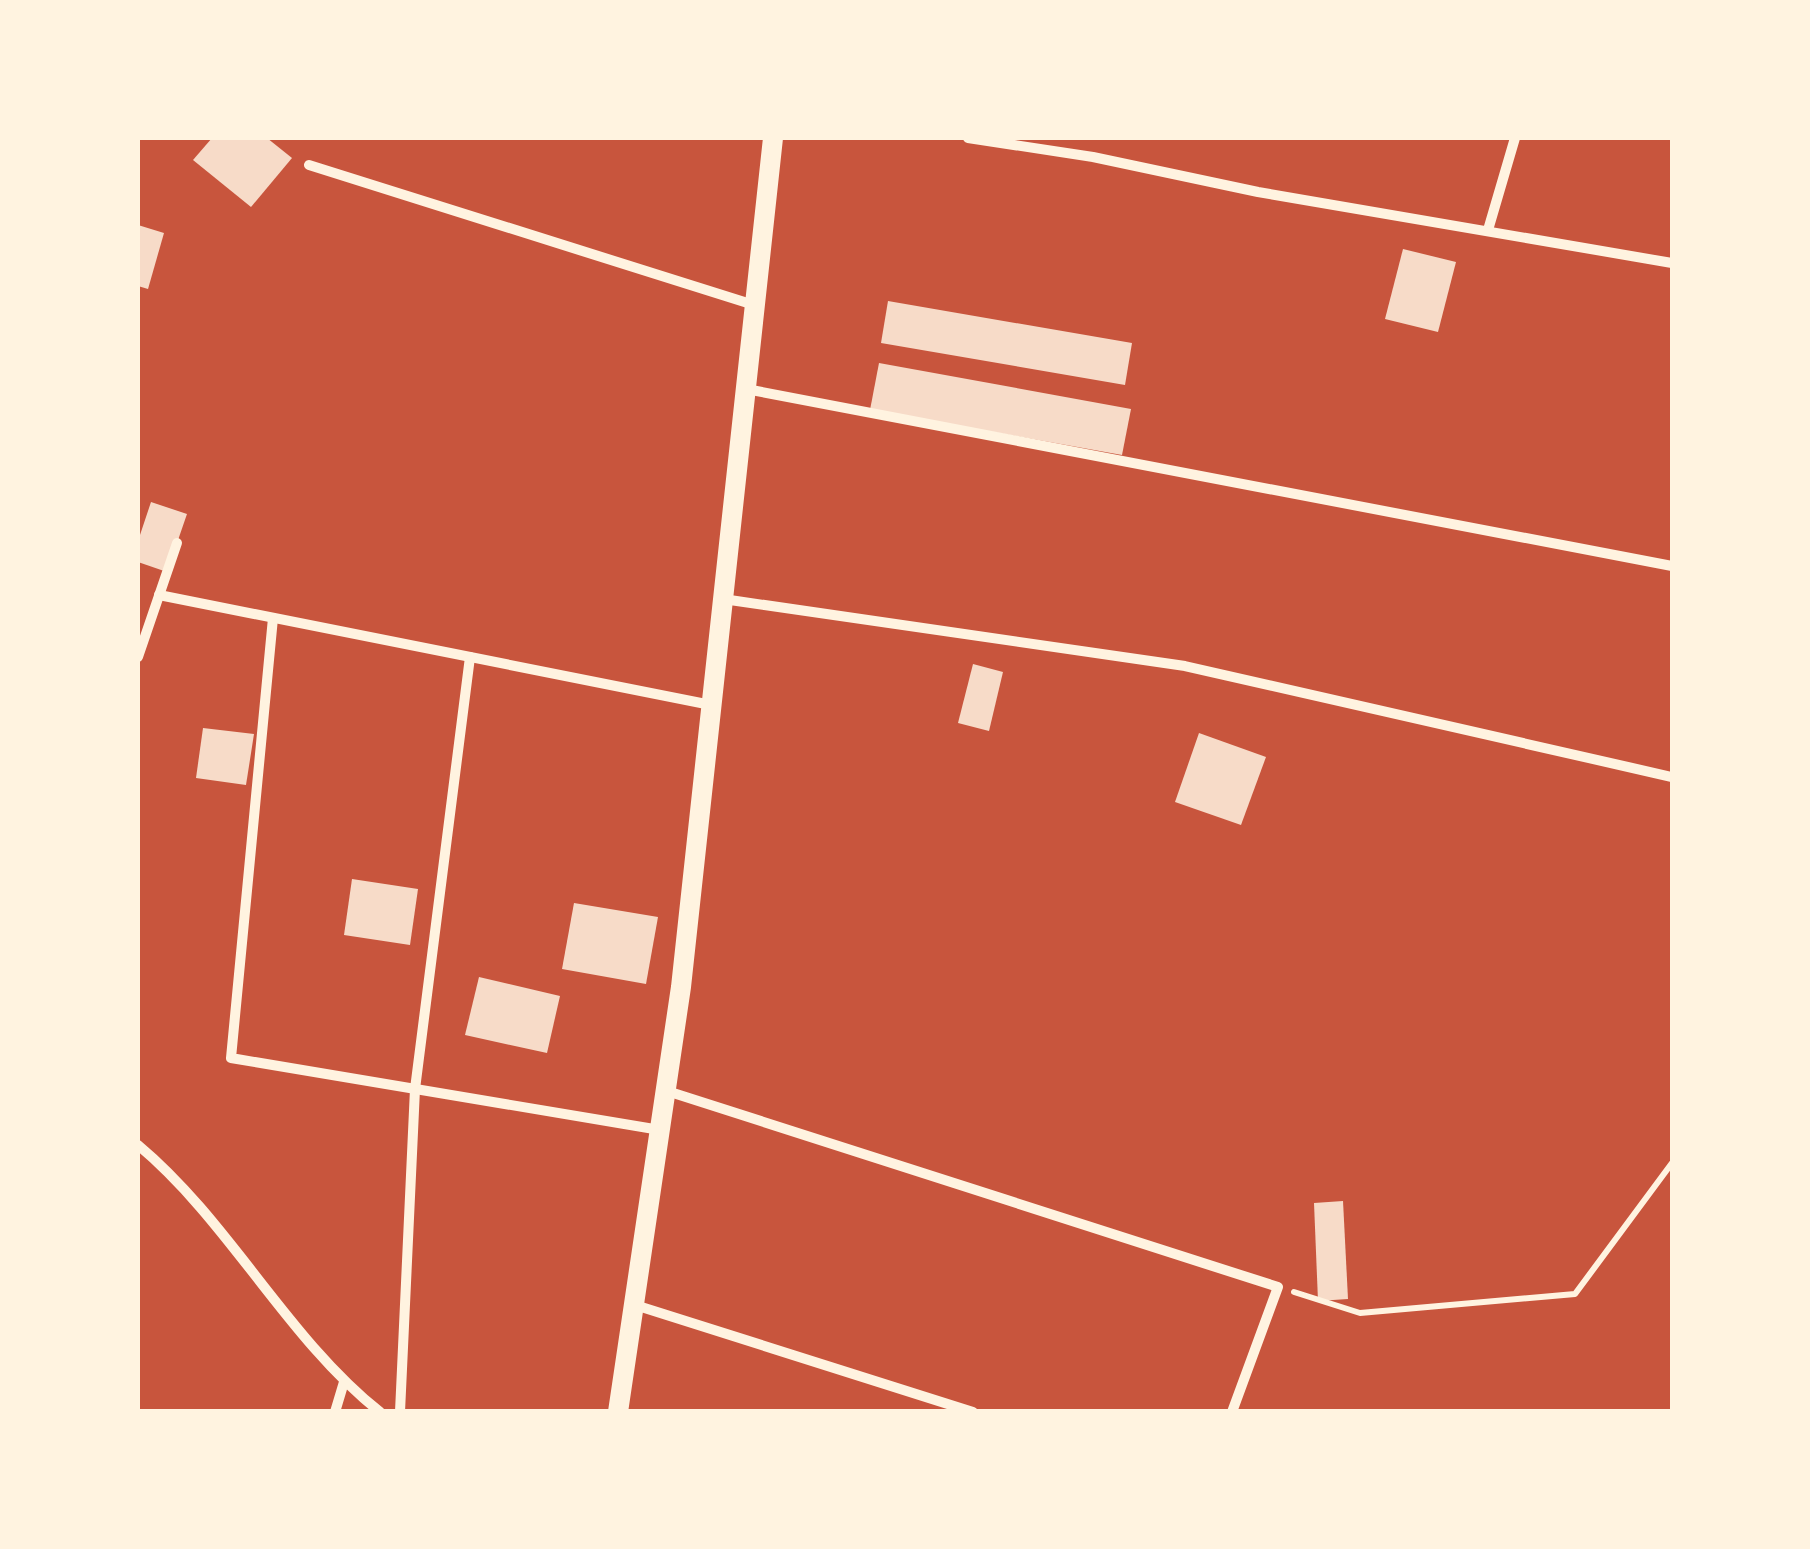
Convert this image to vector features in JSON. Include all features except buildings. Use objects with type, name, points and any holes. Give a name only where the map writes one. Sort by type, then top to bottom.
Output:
[{"type":"main road","points":[[618,1412],[681,987],[773,138]]},
{"type":"street","points":[[968,138],[1093,157],[1258,192],[1672,264]]},
{"type":"street","points":[[1488,230],[1515,138]]},
{"type":"street","points":[[309,166],[755,306]]},
{"type":"street","points":[[746,389],[1672,566]]},
{"type":"street","points":[[138,657],[177,543]]},
{"type":"street","points":[[159,596],[712,705]]},
{"type":"street","points":[[723,599],[1186,666],[1672,776]]},
{"type":"street","points":[[273,618],[231,1058],[660,1130]]},
{"type":"street","points":[[400,1412],[415,1089],[470,657]]},
{"type":"street","points":[[666,1091],[1278,1286],[1232,1412]]},
{"type":"street","points":[[138,1145],[175,1176],[344,1382],[380,1412]]},
{"type":"street","points":[[634,1305],[973,1412]]},
{"type":"street","points":[[335,1412],[344,1382]]},
{"type":"path","points":[[1278,1286],[1360,1313],[1576,1294],[1672,1163]]}]
